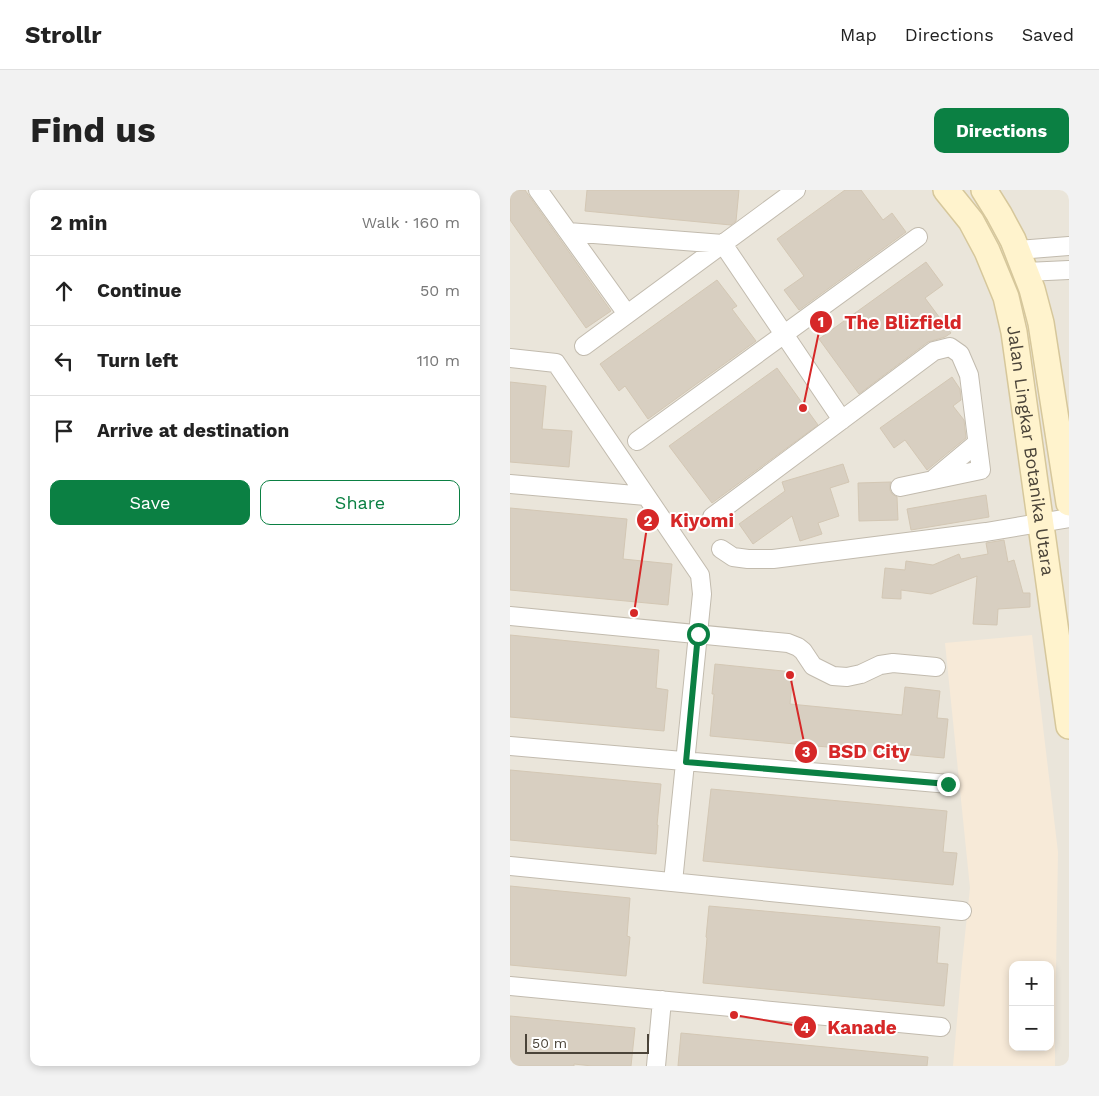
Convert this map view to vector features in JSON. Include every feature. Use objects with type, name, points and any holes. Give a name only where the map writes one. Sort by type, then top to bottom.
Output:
[{"type":"street","points":[[538,190],[627,314]]},
{"type":"street","points":[[584,346],[796,190]]},
{"type":"street","name":"Jalan Lingkar Botanika Utara","points":[[946,190],[971,221],[987,251],[1006,297],[1014,332],[1069,726]]},
{"type":"street","name":"Jalan Lingkar Botanika Utara","points":[[984,190],[1014,240],[1032,288],[1042,323],[1069,503]]},
{"type":"street","points":[[568,232],[723,244]]},
{"type":"street","points":[[637,441],[918,237]]},
{"type":"street","points":[[723,244],[842,420]]},
{"type":"street","points":[[1022,261],[1069,246]]},
{"type":"street","points":[[1022,261],[1069,270]]},
{"type":"street","points":[[712,517],[934,351],[950,347],[960,354],[969,375],[980,470],[900,487]]},
{"type":"street","points":[[510,358],[556,363],[700,575],[702,594],[673,882]]},
{"type":"street","points":[[510,484],[646,496]]},
{"type":"street","points":[[722,549],[733,557],[772,559],[986,532],[1069,518]]},
{"type":"street","points":[[510,616],[788,643],[804,651],[813,666],[833,676],[847,677],[861,674],[880,665],[893,663],[936,667]]},
{"type":"street","points":[[510,746],[948,784]]},
{"type":"street","points":[[510,866],[962,911]]},
{"type":"street","points":[[510,986],[941,1027]]},
{"type":"street","points":[[656,1066],[662,1000]]},
{"type":"shaded area","points":[[510,190],[1069,190],[1069,1066],[510,1066]]},
{"type":"shaded area","points":[[1032,635],[1058,852],[1055,1066],[953,1066],[970,888],[945,643]]},
{"type":"building","points":[[510,190],[525,190],[611,311],[586,328],[510,220]]},
{"type":"building","points":[[587,190],[739,190],[736,221],[731,225],[585,211]]},
{"type":"building","points":[[845,190],[861,190],[883,220],[892,213],[906,232],[799,310],[784,290],[804,276],[777,239]]},
{"type":"building","points":[[926,262],[943,285],[925,298],[951,333],[945,337],[928,342],[859,394],[819,339]]},
{"type":"building","points":[[717,280],[737,306],[732,309],[756,341],[648,419],[625,386],[619,391],[600,364]]},
{"type":"building","points":[[777,368],[818,425],[712,503],[669,446]]},
{"type":"building","points":[[952,377],[960,389],[961,400],[953,406],[964,420],[966,438],[927,470],[905,440],[894,448],[880,428]]},
{"type":"building","points":[[510,382],[546,386],[542,429],[572,431],[569,467],[510,462]]},
{"type":"building","points":[[843,464],[849,482],[830,488],[839,516],[818,523],[822,534],[800,541],[792,516],[753,544],[739,524],[785,491],[782,482]]},
{"type":"building","points":[[891,482],[890,490],[897,497],[898,520],[859,521],[858,483]]},
{"type":"building","points":[[986,495],[989,517],[911,530],[907,509]]},
{"type":"building","points":[[510,508],[627,519],[623,559],[672,564],[668,605],[510,590]]},
{"type":"building","points":[[1004,540],[1008,562],[1014,560],[1023,593],[1030,593],[1030,607],[998,609],[997,625],[973,624],[977,576],[931,594],[901,590],[901,599],[882,598],[885,568],[905,570],[906,561],[933,565],[959,554],[961,559],[988,554],[986,543]]},
{"type":"building","points":[[510,635],[659,650],[656,688],[668,690],[664,731],[510,717]]},
{"type":"building","points":[[715,664],[793,672],[790,704],[902,715],[905,687],[940,691],[937,718],[948,719],[944,758],[710,736]]},
{"type":"building","points":[[510,770],[661,784],[656,854],[510,840]]},
{"type":"building","points":[[711,789],[947,811],[943,852],[957,853],[953,885],[703,861]]},
{"type":"building","points":[[510,886],[630,898],[627,936],[630,937],[626,976],[510,965]]},
{"type":"building","points":[[709,906],[940,927],[937,963],[948,964],[944,1006],[703,983]]},
{"type":"building","points":[[510,1016],[635,1028],[631,1066],[574,1064],[574,1066],[510,1066]]},
{"type":"building","points":[[681,1033],[928,1057],[927,1066],[678,1066]]},
{"type":"place","name":"The Blizfield","points":[[803,408]]},
{"type":"place","name":"Kiyomi","points":[[634,613]]},
{"type":"place","name":"BSD City","points":[[790,675]]},
{"type":"place","name":"Kanade","points":[[734,1015]]},
{"type":"route","points":[[698,634],[686,762],[948,784]]}]
